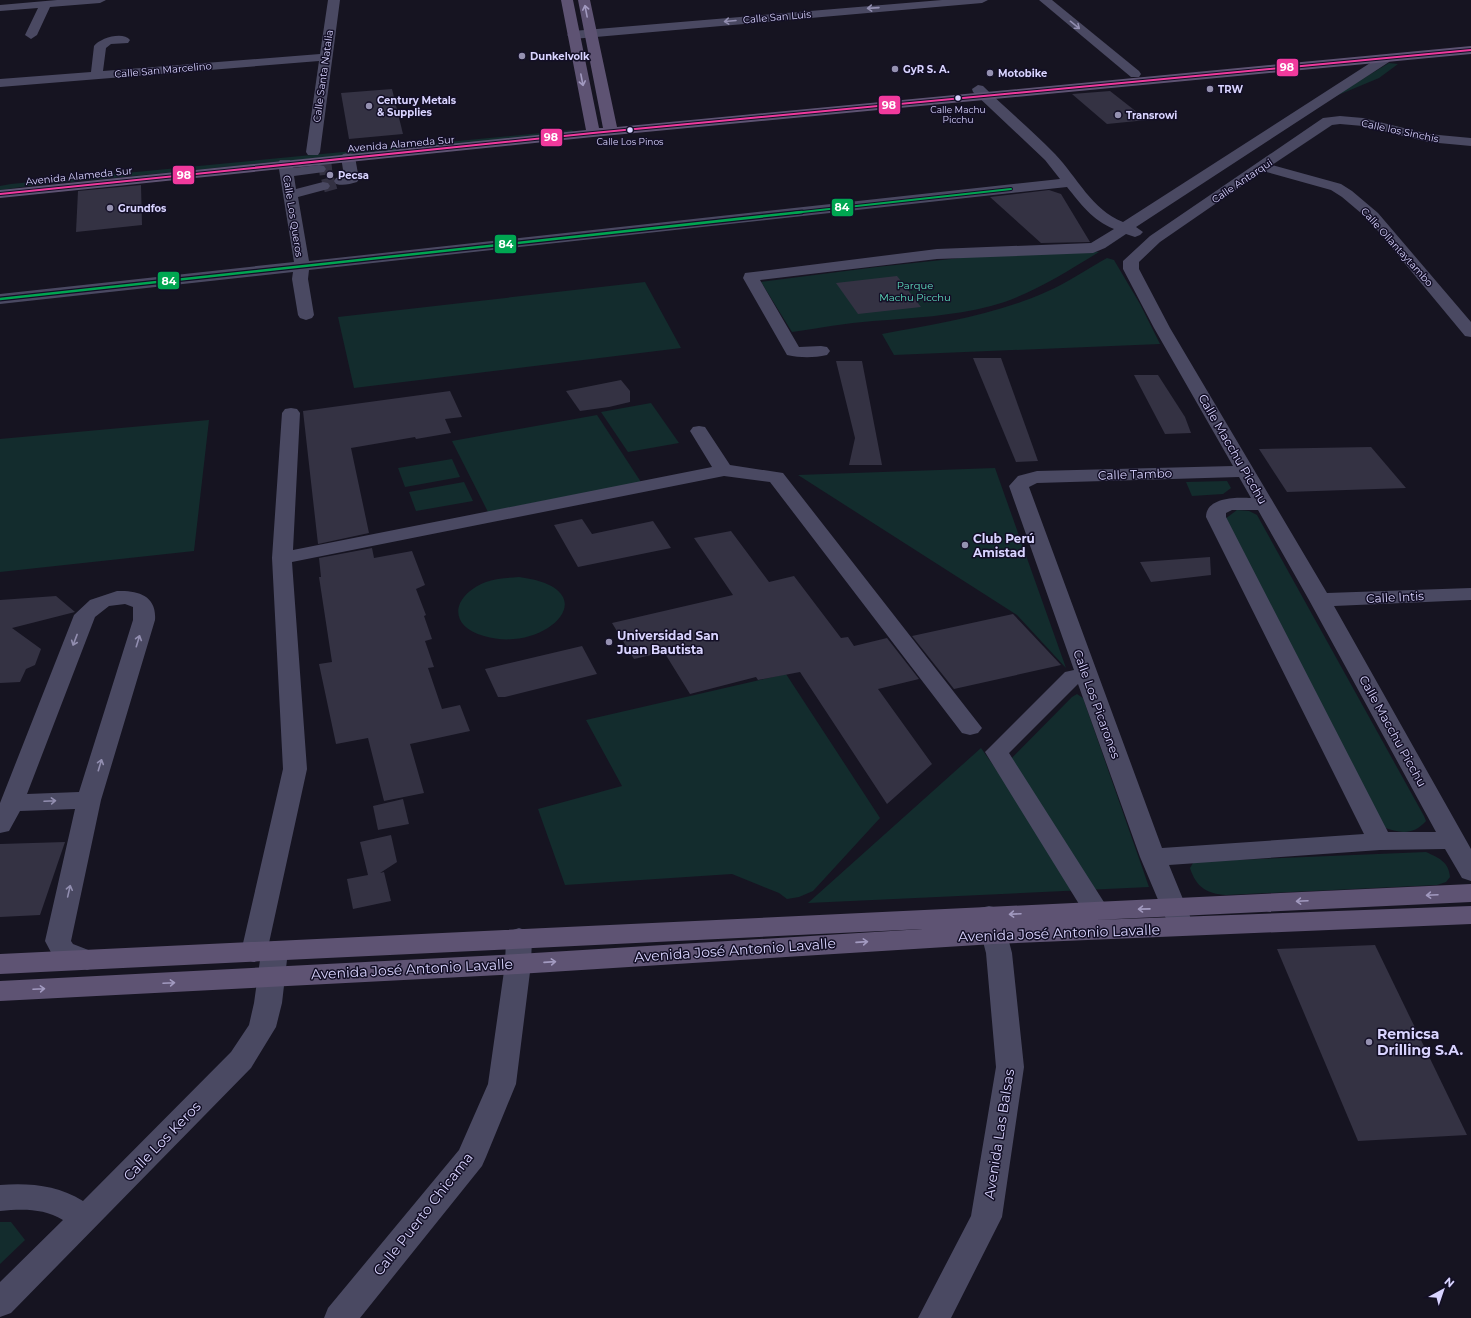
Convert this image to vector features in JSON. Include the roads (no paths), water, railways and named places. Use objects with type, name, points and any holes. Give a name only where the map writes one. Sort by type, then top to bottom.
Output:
[{"type":"main road","points":[[567,0],[592,130]]},
{"type":"main road","points":[[584,0],[610,128]]},
{"type":"main road","name":"Avenida Alameda Sur","points":[[981,93],[1135,74],[1471,42]]},
{"type":"main road","name":"Avenida Alameda Sur","points":[[312,167],[610,128],[981,93],[1385,59],[1471,50]]},
{"type":"main road","name":"Avenida Alameda Sur","points":[[0,184],[313,152],[592,130]]},
{"type":"main road","name":"Avenida Alameda Sur","points":[[0,194],[286,168]]},
{"type":"main road","name":"Avenida José Antonio Lavalle","points":[[992,925],[1096,910],[1178,918],[1471,893]]},
{"type":"main road","name":"Avenida José Antonio Lavalle","points":[[0,964],[87,960],[267,960],[518,951],[992,925],[1178,918],[1471,915]]},
{"type":"main road","name":"Avenida José Antonio Lavalle","points":[[0,991],[267,960]]},
{"type":"street","points":[[0,8],[93,0]]},
{"type":"street","name":"Calle Santa Natalia","points":[[313,152],[334,0]]},
{"type":"street","points":[[818,0],[825,12]]},
{"type":"street","name":"Calle San Luis","points":[[573,35],[825,12],[982,0]]},
{"type":"street","points":[[1045,0],[1135,74]]},
{"type":"street","points":[[31,35],[53,3]]},
{"type":"street","points":[[98,75],[96,70],[100,46],[108,41],[124,40]]},
{"type":"street","name":"Calle San Marcelino","points":[[0,83],[326,57]]},
{"type":"street","points":[[821,351],[803,353],[793,351],[751,276],[937,254],[1085,249],[1100,245],[1385,59]]},
{"type":"street","points":[[981,93],[1050,157],[1096,213],[1125,229],[1155,239]]},
{"type":"street","name":"Calle los Sinchis","points":[[1328,121],[1338,119],[1352,120],[1421,136],[1471,142]]},
{"type":"street","name":"Calle Antarqui","points":[[1155,239],[1263,167],[1328,121]]},
{"type":"street","points":[[341,181],[352,179],[345,163]]},
{"type":"street","points":[[286,168],[312,167],[320,187],[290,195]]},
{"type":"street","name":"Calle Ollantaytambo","points":[[1263,167],[1336,187],[1347,194],[1373,216],[1471,332]]},
{"type":"street","name":"Calle Los Queros","points":[[286,168],[302,266],[300,279],[306,315]]},
{"type":"street","points":[[0,299],[1069,182]]},
{"type":"street","name":"Calle Macchu Picchu","points":[[1155,239],[1131,261],[1131,270],[1162,328],[1320,600],[1471,872]]},
{"type":"street","name":"Calle Los Keros","points":[[0,1303],[86,1218],[241,1060],[262,1027],[267,960],[295,769],[282,558],[291,413]]},
{"type":"street","points":[[699,431],[724,470]]},
{"type":"street","points":[[282,558],[724,470],[776,477],[970,728]]},
{"type":"street","name":"Calle Tambo","points":[[1025,480],[1037,477],[1246,471]]},
{"type":"street","name":"Calle Los Picarones","points":[[1025,480],[1019,486],[1087,678],[1153,857],[1178,918]]},
{"type":"street","points":[[1265,504],[1226,506],[1219,508],[1216,512],[1216,517],[1380,841]]},
{"type":"street","name":"Calle Intis","points":[[1320,600],[1471,594]]},
{"type":"street","points":[[0,825],[12,803],[85,615],[92,608],[102,602],[116,598],[127,598],[141,603],[145,606],[146,613],[89,800],[58,941],[63,951],[87,960]]},
{"type":"street","points":[[1087,678],[1073,677],[997,752],[1096,910]]},
{"type":"street","points":[[12,803],[89,800]]},
{"type":"street","points":[[1153,857],[1380,841],[1453,840]]},
{"type":"street","name":"Avenida Las Balsas","points":[[934,1318],[986,1217],[1010,1068],[999,953],[992,925]]},
{"type":"street","name":"Calle Puerto Chicama","points":[[340,1318],[471,1157],[502,1084],[518,951]]},
{"type":"street","points":[[0,1198],[25,1196],[59,1202],[86,1218]]},
{"type":"tunnel","points":[[319,169],[337,167]]},
{"type":"tunnel","points":[[323,186],[341,181]]},
{"type":"place","name":"Dunkelvolk","points":[[522,56]]},
{"type":"place","name":"GyR S. A.","points":[[895,69]]},
{"type":"place","name":"Motobike","points":[[990,73]]},
{"type":"place","name":"TRW","points":[[1210,89]]},
{"type":"place","name":"Calle Machu Picchu","points":[[958,98]]},
{"type":"place","name":"Century Metals & Supplies","points":[[369,106]]},
{"type":"place","name":"Transrowi","points":[[1118,115]]},
{"type":"place","name":"Calle Los Pinos","points":[[630,130]]},
{"type":"place","name":"Pecsa","points":[[330,175]]},
{"type":"place","name":"Grundfos","points":[[110,208]]},
{"type":"place","name":"Club Perú Amistad","points":[[965,545]]},
{"type":"place","name":"Universidad San Juan Bautista","points":[[609,642]]},
{"type":"place","name":"Remicsa Drilling S.A.","points":[[1369,1042]]},
{"type":"park label","name":"Parque Machu Picchu","points":[[915,290]]}]
